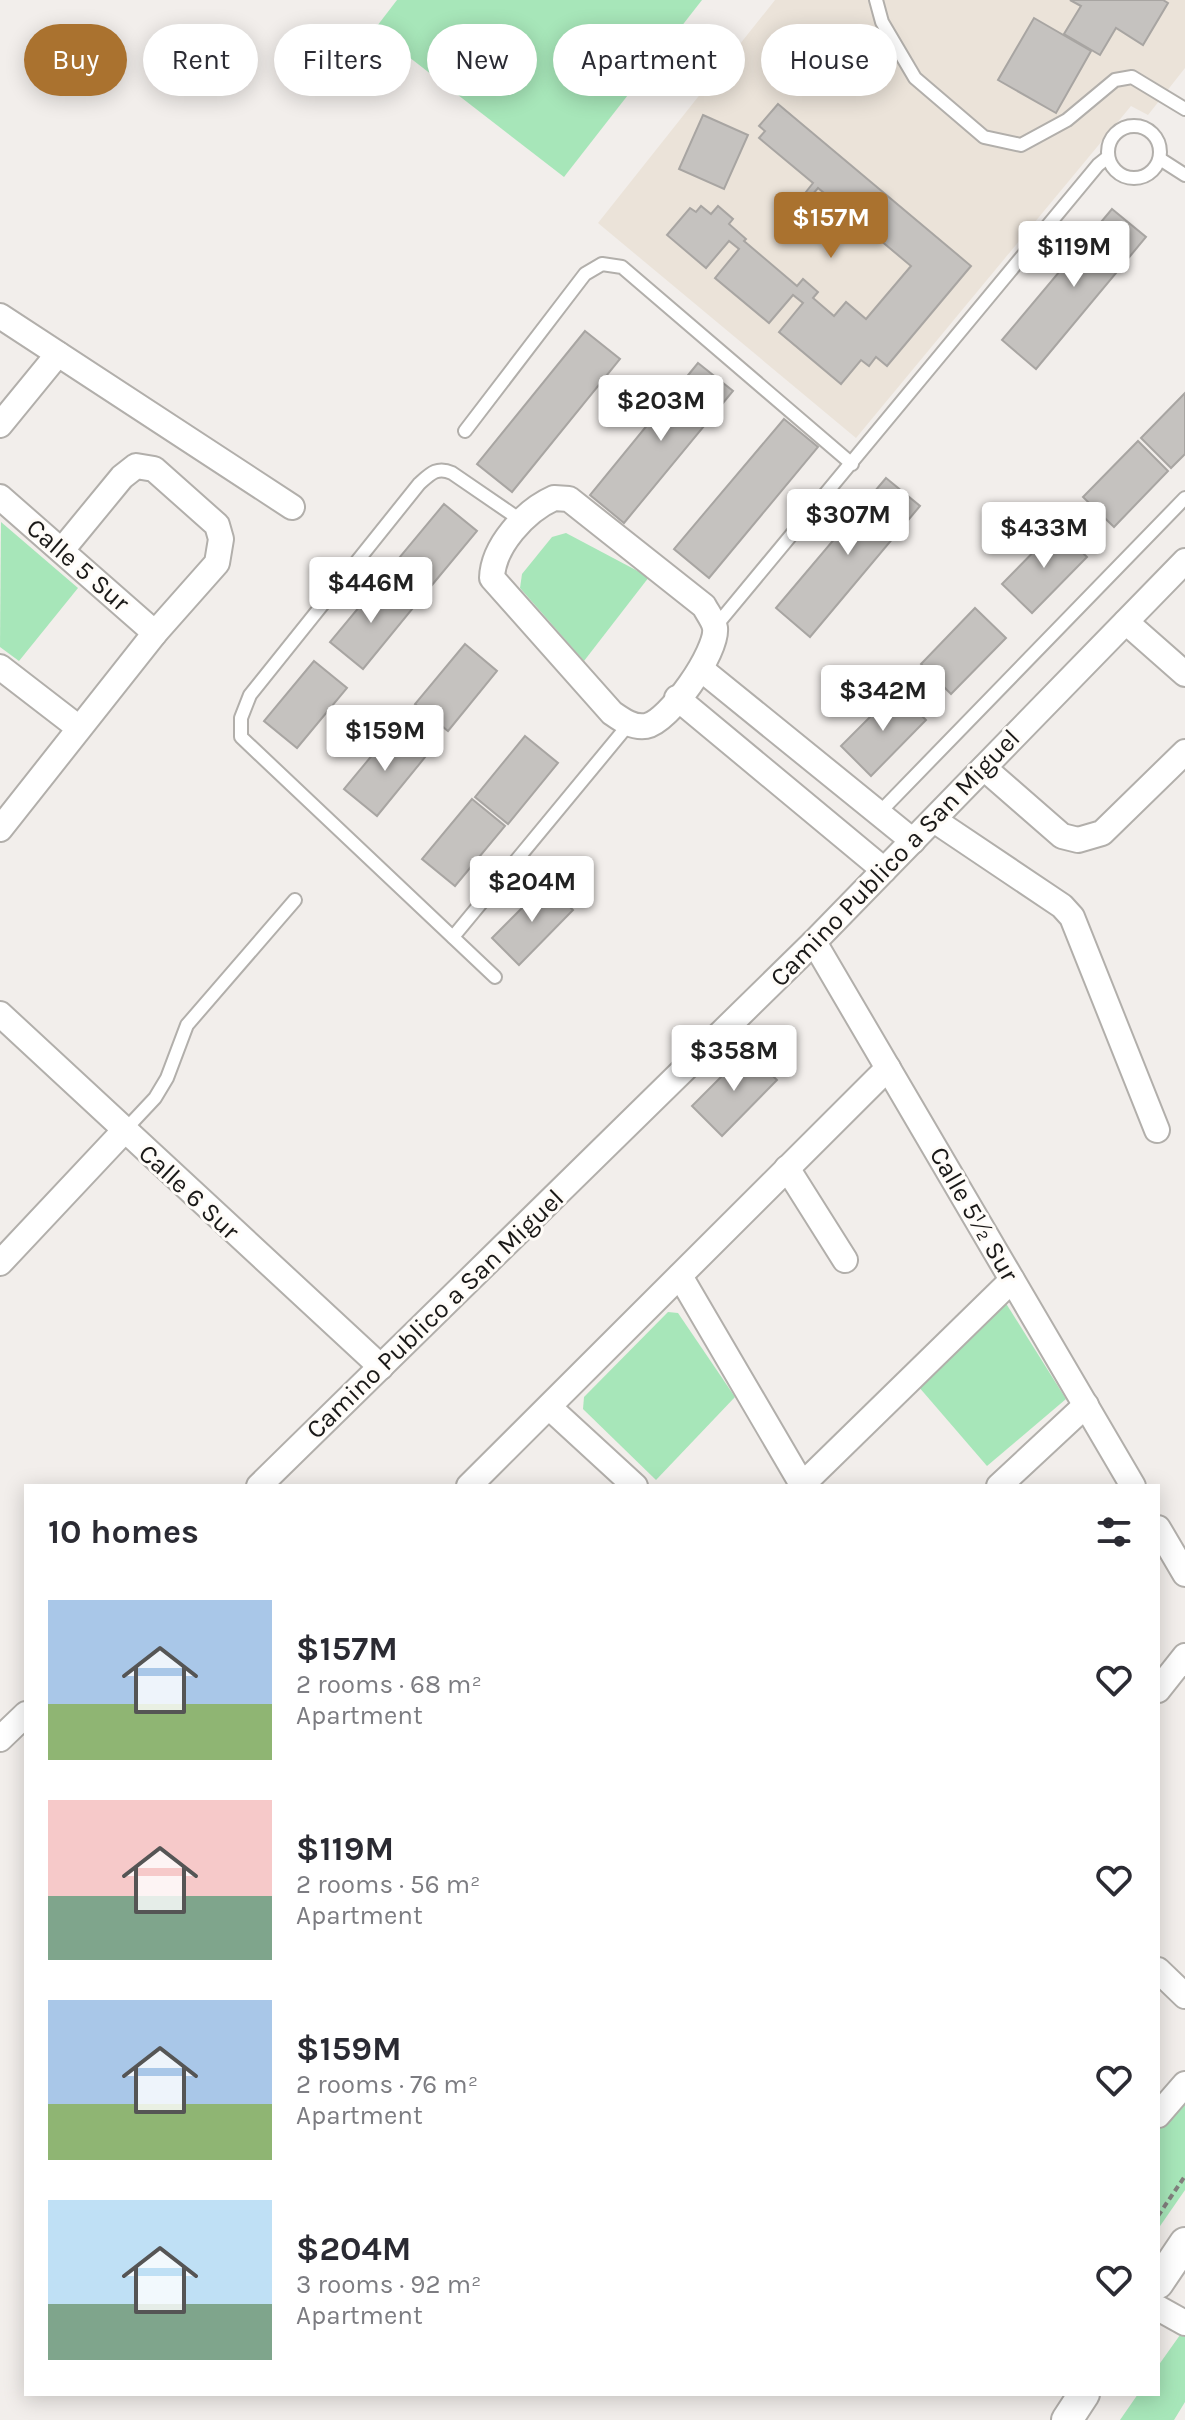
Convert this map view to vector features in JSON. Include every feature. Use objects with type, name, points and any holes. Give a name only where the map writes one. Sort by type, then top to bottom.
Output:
[{"type":"street","points":[[0,316],[292,507]]},
{"type":"street","points":[[0,424],[58,354]]},
{"type":"street","points":[[1,827],[155,633],[217,563],[221,539],[217,525],[154,469],[136,466],[122,477],[62,550]]},
{"type":"street","name":"Calle 5 Sur","points":[[0,497],[155,633]]},
{"type":"street","points":[[554,498],[569,499],[704,606],[715,627],[713,643],[701,669],[663,715],[647,726],[629,724],[612,713],[492,578],[492,561],[522,521],[540,504],[554,498]]},
{"type":"street","name":"Camino Publico a San Miguel","points":[[261,1484],[814,942],[1185,561]]},
{"type":"street","points":[[1126,622],[1185,674]]},
{"type":"street","points":[[0,667],[79,728]]},
{"type":"street","points":[[701,669],[913,841]]},
{"type":"street","points":[[677,698],[884,870]]},
{"type":"street","points":[[984,768],[1062,836],[1078,840],[1102,833],[1185,752]]},
{"type":"street","points":[[934,820],[1062,906],[1072,917],[1157,1130]]},
{"type":"street","name":"Calle 5½ Sur","points":[[814,942],[1132,1484]]},
{"type":"street","name":"Calle 6 Sur","points":[[0,1014],[381,1367]]},
{"type":"street","points":[[471,1484],[888,1068]]},
{"type":"street","points":[[0,1263],[124,1131]]},
{"type":"street","points":[[787,1168],[845,1260]]},
{"type":"street","points":[[680,1276],[802,1484]]},
{"type":"street","points":[[804,1484],[1012,1280]]},
{"type":"street","points":[[1001,1484],[1086,1405]]},
{"type":"street","points":[[549,1407],[633,1484]]},
{"type":"street","points":[[1160,1531],[1185,1574]]},
{"type":"street","points":[[1160,1687],[1185,1656]]},
{"type":"street","points":[[0,1739],[24,1716]]},
{"type":"street","points":[[1160,1972],[1185,1996]]},
{"type":"street","points":[[1160,2113],[1185,2084]]},
{"type":"street","points":[[1160,2280],[1185,2243]]},
{"type":"street","points":[[1160,2309],[1185,2323]]},
{"type":"street","points":[[1067,2420],[1083,2396]]},
{"type":"lane","points":[[876,0],[882,22],[915,78],[984,137],[1021,145],[1067,120],[1115,80],[1132,77],[1185,109]]},
{"type":"lane","points":[[1132,126],[1141,127],[1155,137],[1159,145],[1160,159],[1147,175],[1131,178],[1116,171],[1108,157],[1108,149],[1116,133],[1132,126]]},
{"type":"lane","points":[[715,627],[1098,165],[1108,157]]},
{"type":"lane","points":[[1160,159],[1185,175]]},
{"type":"lane","points":[[465,431],[585,274],[602,264],[622,267],[852,464]]},
{"type":"lane","points":[[495,977],[241,737],[241,718],[250,695],[419,484],[434,471],[444,469],[452,473],[522,521]]},
{"type":"lane","points":[[879,813],[1185,498]]},
{"type":"lane","points":[[453,937],[629,724]]},
{"type":"lane","points":[[124,1131],[155,1098],[167,1078],[187,1025],[295,900]]},
{"type":"path","points":[[1160,2213],[1185,2176]]},
{"type":"shaded area","points":[[775,0],[1185,0],[1185,68],[1148,115],[1131,106],[856,438],[598,223],[699,96],[745,96],[745,38]]},
{"type":"green space","points":[[397,0],[702,0],[683,24],[553,24],[553,96],[627,96],[564,177],[459,96],[537,96],[537,24],[427,24],[427,71],[411,59],[411,24],[379,24]]},
{"type":"green space","points":[[1,522],[78,588],[19,661],[0,647]]},
{"type":"green space","points":[[566,533],[649,577],[584,661],[520,588],[522,574],[552,537]]},
{"type":"green space","points":[[1002,1297],[1066,1399],[987,1466],[918,1386]]},
{"type":"green space","points":[[668,1312],[678,1313],[735,1397],[656,1480],[583,1409],[584,1397]]},
{"type":"green space","points":[[1185,2096],[1185,2190],[1160,2226],[1160,2127]]},
{"type":"green space","points":[[1180,2335],[1185,2337],[1185,2402],[1174,2420],[1120,2420],[1137,2396],[1160,2396],[1160,2363]]},
{"type":"building","points":[[1070,0],[1163,0],[1168,3],[1143,45],[1116,28],[1100,55],[1064,34],[1081,6]]},
{"type":"building","points":[[1034,18],[1091,51],[1056,113],[998,80]]},
{"type":"building","points":[[778,104],[971,266],[887,366],[876,357],[869,366],[861,360],[841,384],[779,332],[803,303],[793,295],[769,323],[715,278],[739,249],[729,241],[706,268],[667,235],[690,208],[696,212],[701,206],[711,214],[718,206],[733,219],[729,224],[746,239],[744,241],[797,286],[803,279],[818,292],[813,298],[834,316],[846,302],[866,319],[911,266],[818,188],[807,201],[802,197],[813,183],[759,138],[765,131],[759,126]]},
{"type":"building","points":[[703,115],[748,135],[724,189],[679,169]]},
{"type":"building","points":[[1112,209],[1146,237],[1036,369],[1002,340]]},
{"type":"building","points":[[585,331],[620,359],[512,492],[477,464]]},
{"type":"building","points":[[698,363],[733,391],[624,523],[590,495]]},
{"type":"building","points":[[1185,393],[1185,454],[1171,468],[1141,438]]},
{"type":"building","points":[[784,419],[818,447],[709,578],[674,549]]},
{"type":"building","points":[[1138,441],[1168,471],[1114,527],[1083,497]]},
{"type":"building","points":[[886,478],[920,506],[810,637],[776,608]]},
{"type":"building","points":[[444,504],[477,531],[427,591],[394,564]]},
{"type":"building","points":[[1057,528],[1087,557],[1032,613],[1002,584]]},
{"type":"building","points":[[380,582],[413,608],[363,669],[330,642]]},
{"type":"building","points":[[975,608],[1006,638],[951,694],[921,664]]},
{"type":"building","points":[[465,644],[497,671],[448,731],[415,704]]},
{"type":"building","points":[[314,661],[347,688],[297,748],[264,721]]},
{"type":"building","points":[[896,691],[926,720],[871,776],[841,746]]},
{"type":"building","points":[[394,729],[426,756],[377,816],[344,789]]},
{"type":"building","points":[[525,736],[558,763],[508,824],[475,797]]},
{"type":"building","points":[[472,799],[505,826],[455,886],[422,859]]},
{"type":"building","points":[[546,884],[573,910],[519,965],[492,938]]},
{"type":"building","points":[[747,1051],[777,1080],[722,1136],[692,1106]]}]
